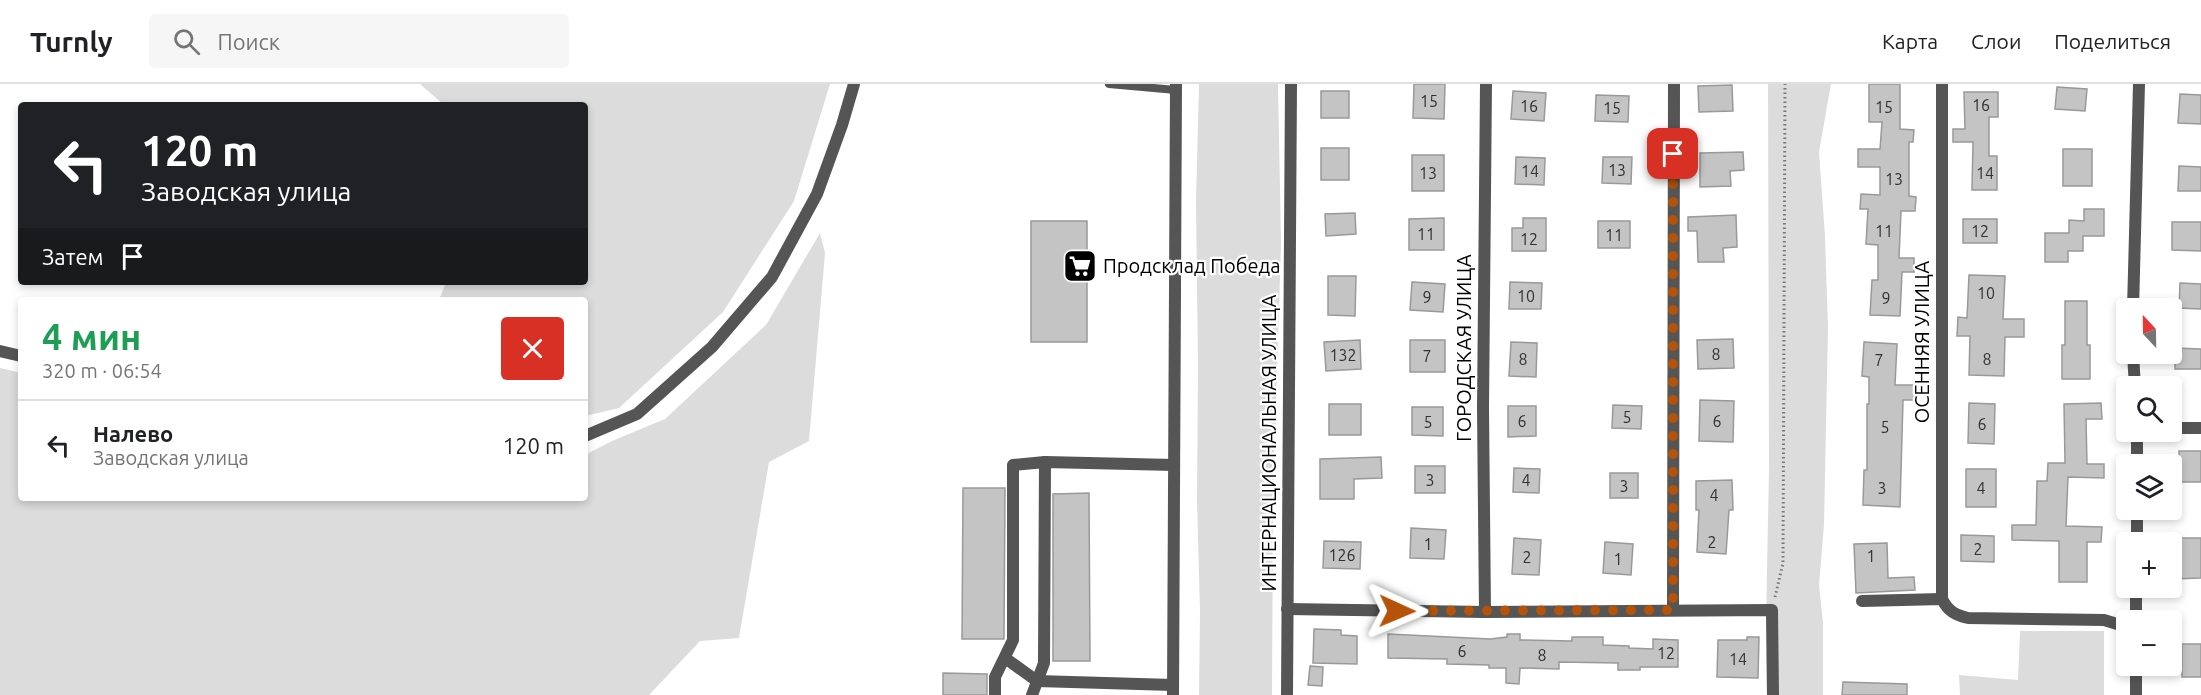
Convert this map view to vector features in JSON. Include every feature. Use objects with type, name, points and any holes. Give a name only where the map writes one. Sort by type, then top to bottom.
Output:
[{"type":"street","points":[[588,435],[637,414],[712,347],[772,277],[817,194],[854,84]]},
{"type":"street","name":"ИНТЕРНАЦИОНАЛЬНАЯ УЛИЦА","points":[[1287,695],[1291,84]]},
{"type":"street","name":"ГОРОДСКАЯ УЛИЦА","points":[[1485,612],[1483,397],[1486,84]]},
{"type":"street","points":[[1673,610],[1674,84]]},
{"type":"street","name":"ОСЕННЯЯ УЛИЦА","points":[[1942,84],[1942,599]]},
{"type":"street","points":[[2133,298],[2139,84]]},
{"type":"street","points":[[1005,657],[1037,681],[1173,690],[1176,87]]},
{"type":"street","points":[[0,351],[18,355]]},
{"type":"street","points":[[2182,428],[2201,428]]},
{"type":"street","points":[[995,695],[995,677],[1013,640],[1013,465],[1045,462],[1174,465]]},
{"type":"street","points":[[1032,695],[1044,663],[1045,462]]},
{"type":"street","points":[[1862,601],[1942,599],[1946,608],[1955,615],[1968,618],[2104,620],[2116,624]]},
{"type":"street","points":[[1287,609],[1485,612],[1772,610],[1773,695]]},
{"type":"street","points":[[2136,676],[2136,695]]},
{"type":"lane","points":[[1109,84],[1176,87]]},
{"type":"path","points":[[1772,610],[1783,564],[1785,84]]},
{"type":"shaded area","points":[[420,84],[830,84],[794,201],[723,312],[619,408],[588,415],[588,297],[440,297],[445,285],[588,285],[588,102],[441,102]]},
{"type":"shaded area","points":[[1199,84],[1278,84],[1281,243],[1273,504],[1272,695],[1199,695],[1196,202]]},
{"type":"shaded area","points":[[1768,84],[1831,84],[1819,152],[1828,328],[1824,525],[1819,585],[1823,623],[1823,695],[1767,695]]},
{"type":"shaded area","points":[[820,233],[825,253],[809,441],[769,462],[739,638],[700,641],[649,695],[0,695],[0,368],[18,372],[18,501],[588,501],[588,453],[665,419],[766,325]]},
{"type":"shaded area","points":[[2020,631],[2104,631],[2104,695],[1960,695],[1959,675],[2018,680]]},
{"type":"building","points":[[1414,84],[1445,84],[1444,119],[1413,118]]},
{"type":"building","points":[[1869,84],[1900,84],[1900,129],[1914,130],[1913,142],[1909,142],[1909,196],[1916,197],[1915,211],[1901,211],[1899,258],[1914,258],[1914,272],[1902,272],[1900,316],[1870,315],[1872,280],[1878,280],[1878,245],[1866,244],[1868,209],[1860,209],[1861,194],[1880,195],[1880,167],[1858,167],[1858,149],[1880,149],[1882,122],[1869,122]]},
{"type":"building","points":[[1732,85],[1733,111],[1699,112],[1698,86]]},
{"type":"building","points":[[2057,87],[2087,89],[2085,111],[2055,109]]},
{"type":"building","points":[[1321,91],[1349,91],[1349,118],[1321,118]]},
{"type":"building","points":[[1513,91],[1546,93],[1544,121],[1511,119]]},
{"type":"building","points":[[1964,92],[1998,92],[1998,117],[1989,117],[1989,156],[1997,156],[1997,190],[1972,190],[1973,142],[1953,142],[1953,129],[1965,129]]},
{"type":"building","points":[[2180,94],[2201,95],[2201,124],[2178,123]]},
{"type":"building","points":[[1596,95],[1629,96],[1628,122],[1595,121]]},
{"type":"building","points":[[1321,148],[1349,148],[1349,180],[1321,180]]},
{"type":"building","points":[[2063,149],[2092,149],[2092,186],[2063,186]]},
{"type":"building","points":[[1743,152],[1744,170],[1730,171],[1731,186],[1700,187],[1700,153]]},
{"type":"building","points":[[1412,155],[1444,155],[1444,191],[1412,191]]},
{"type":"building","points":[[1516,157],[1545,158],[1544,185],[1515,184]]},
{"type":"building","points":[[1603,157],[1632,157],[1631,184],[1602,183]]},
{"type":"building","points":[[2179,166],[2201,167],[2201,191],[2178,191]]},
{"type":"building","points":[[2084,209],[2104,209],[2104,236],[2083,236],[2083,251],[2068,251],[2068,262],[2045,262],[2045,233],[2069,233],[2069,220],[2084,221]]},
{"type":"building","points":[[1355,213],[1356,234],[1326,236],[1325,214]]},
{"type":"building","points":[[1736,215],[1737,247],[1723,248],[1724,262],[1698,262],[1697,231],[1688,231],[1688,217]]},
{"type":"building","points":[[1444,218],[1444,250],[1409,250],[1409,219]]},
{"type":"building","points":[[1523,218],[1546,218],[1546,251],[1512,251],[1512,228],[1523,228]]},
{"type":"building","points":[[1963,219],[1997,219],[1997,243],[1963,243]]},
{"type":"building","points":[[1031,221],[1087,221],[1087,342],[1031,342]]},
{"type":"building","points":[[1598,221],[1630,221],[1630,248],[1598,248]]},
{"type":"building","points":[[2172,222],[2201,222],[2201,251],[2172,250]]},
{"type":"building","points":[[1969,275],[2005,276],[2003,319],[2024,319],[2024,337],[2005,337],[2004,376],[1969,375],[1970,336],[1957,336],[1958,317],[1967,318]]},
{"type":"building","points":[[1328,276],[1356,276],[1355,316],[1328,315]]},
{"type":"building","points":[[1412,282],[1445,284],[1443,312],[1410,310]]},
{"type":"building","points":[[1510,282],[1542,283],[1541,309],[1509,309]]},
{"type":"building","points":[[2180,283],[2201,284],[2201,309],[2182,308],[2182,298],[2179,298]]},
{"type":"building","points":[[2065,301],[2087,301],[2090,379],[2062,379]]},
{"type":"building","points":[[1733,339],[1734,368],[1698,369],[1697,340]]},
{"type":"building","points":[[1360,340],[1361,369],[1326,371],[1324,342]]},
{"type":"building","points":[[1410,340],[1445,340],[1445,372],[1410,372]]},
{"type":"building","points":[[1511,342],[1537,343],[1536,377],[1509,376]]},
{"type":"building","points":[[1864,342],[1897,344],[1895,385],[1914,385],[1914,400],[1903,400],[1900,507],[1863,505],[1864,470],[1867,470],[1867,404],[1869,404],[1869,377],[1862,376]]},
{"type":"building","points":[[2182,348],[2201,349],[2201,369],[2175,369],[2175,364],[2182,364]]},
{"type":"building","points":[[1700,400],[1734,401],[1733,442],[1699,441]]},
{"type":"building","points":[[1969,403],[1995,404],[1994,444],[1968,443]]},
{"type":"building","points":[[2101,403],[2102,419],[2086,419],[2087,464],[2104,464],[2104,478],[2068,477],[2066,526],[2102,527],[2101,542],[2087,542],[2087,582],[2059,582],[2059,541],[2012,540],[2012,525],[2036,525],[2037,481],[2047,481],[2048,463],[2065,463],[2064,404]]},
{"type":"building","points":[[1329,404],[1361,404],[1361,435],[1329,435]]},
{"type":"building","points":[[1613,405],[1642,406],[1641,429],[1612,428]]},
{"type":"building","points":[[1508,406],[1536,406],[1536,436],[1508,437]]},
{"type":"building","points":[[1412,407],[1443,407],[1443,436],[1412,435]]},
{"type":"building","points":[[2179,451],[2201,451],[2201,482],[2182,482],[2182,454],[2179,454]]},
{"type":"building","points":[[1381,457],[1382,478],[1354,479],[1354,499],[1320,499],[1320,459]]},
{"type":"building","points":[[1415,466],[1445,466],[1445,493],[1415,493]]},
{"type":"building","points":[[1514,468],[1540,469],[1539,493],[1513,492]]},
{"type":"building","points":[[1966,469],[1996,469],[1996,507],[1966,507]]},
{"type":"building","points":[[1610,473],[1638,473],[1638,498],[1610,498]]},
{"type":"building","points":[[1732,480],[1733,510],[1729,510],[1726,554],[1697,552],[1699,510],[1696,510],[1696,481]]},
{"type":"building","points":[[963,488],[1005,488],[1004,639],[962,639]]},
{"type":"building","points":[[1089,493],[1090,661],[1053,661],[1053,494]]},
{"type":"building","points":[[1411,528],[1446,530],[1444,559],[1410,558]]},
{"type":"building","points":[[1961,535],[1994,536],[1994,562],[1961,561]]},
{"type":"building","points":[[1514,538],[1541,540],[1539,575],[1512,574]]},
{"type":"building","points":[[2182,538],[2201,538],[2201,578],[2182,579]]},
{"type":"building","points":[[1324,541],[1361,542],[1360,569],[1323,568]]},
{"type":"building","points":[[1605,542],[1633,544],[1631,575],[1603,573]]},
{"type":"building","points":[[1887,543],[1888,578],[1914,577],[1915,590],[1856,593],[1854,544]]},
{"type":"building","points":[[1314,629],[1341,630],[1341,635],[1357,636],[1357,664],[1313,663]]},
{"type":"building","points":[[1388,634],[1490,639],[1507,637],[1507,634],[1520,634],[1520,640],[1572,641],[1572,637],[1603,637],[1603,645],[1653,649],[1653,639],[1678,640],[1678,667],[1640,667],[1640,670],[1618,670],[1618,663],[1559,662],[1559,669],[1520,668],[1519,684],[1506,683],[1506,668],[1489,668],[1489,665],[1447,664],[1447,659],[1388,658]]},
{"type":"building","points":[[1747,637],[1759,637],[1758,678],[1717,677],[1718,640],[1747,640]]},
{"type":"building","points":[[2182,644],[2201,644],[2201,677],[2182,676]]},
{"type":"building","points":[[1310,666],[1323,667],[1322,686],[1308,685]]},
{"type":"building","points":[[943,673],[987,674],[987,695],[943,695]]},
{"type":"building","points":[[1843,682],[1907,684],[1907,695],[1842,695]]},
{"type":"place","name":"Продсклад Победа","points":[[1080,266]]},
{"type":"route","points":[[1397,611],[1673,610],[1673,154]]}]
